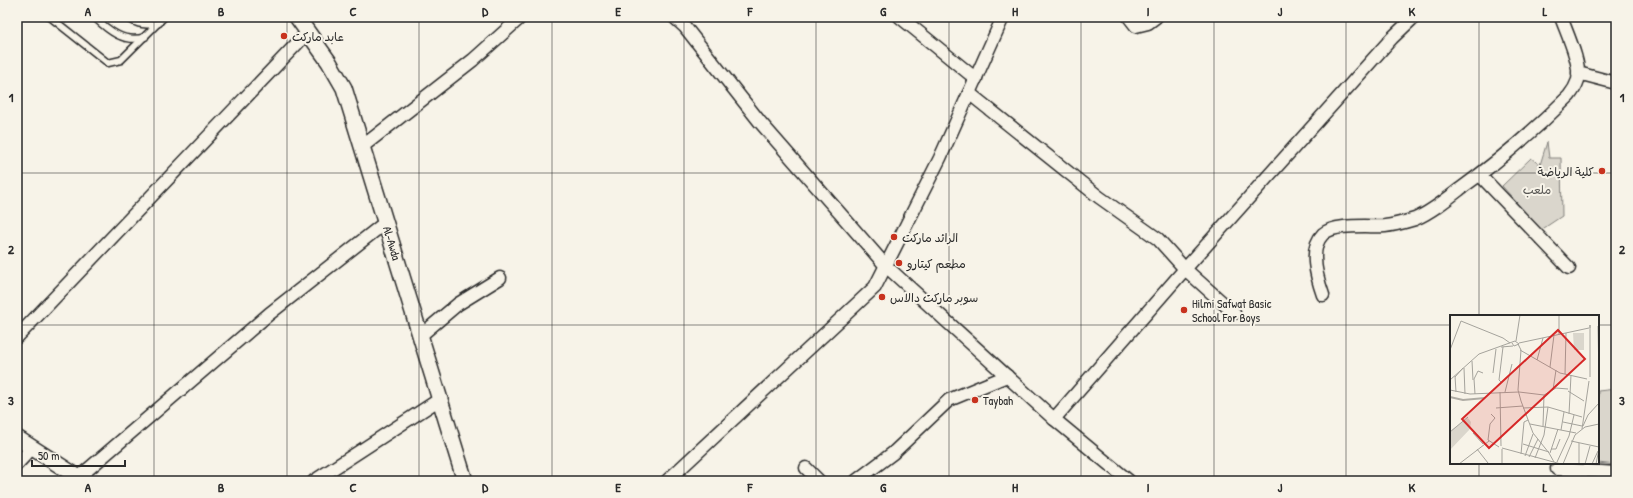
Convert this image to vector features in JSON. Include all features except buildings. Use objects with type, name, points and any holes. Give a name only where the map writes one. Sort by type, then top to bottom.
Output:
[{"type":"street","name":"Al-Awda","points":[[297,17],[329,62],[344,88],[465,481]]},
{"type":"street","points":[[362,146],[473,60],[521,17]]},
{"type":"street","points":[[900,17],[976,79]]},
{"type":"street","points":[[667,481],[875,287],[940,158],[1003,17]]},
{"type":"street","points":[[1130,17],[1136,26],[1148,23],[1156,17]]},
{"type":"street","points":[[1054,419],[1185,269],[1392,38],[1414,17]]},
{"type":"street","points":[[1322,295],[1317,272],[1315,251],[1317,242],[1325,233],[1337,228],[1385,226],[1406,222],[1427,212],[1480,174],[1530,133],[1569,96],[1576,87],[1578,73],[1562,17]]},
{"type":"street","points":[[678,18],[760,122],[886,266],[1054,419],[1129,481]]},
{"type":"street","points":[[17,337],[308,32]]},
{"type":"street","points":[[1578,73],[1616,83]]},
{"type":"street","points":[[969,94],[1099,197],[1158,239],[1185,269],[1234,313]]},
{"type":"street","points":[[1480,174],[1569,268]]},
{"type":"street","points":[[17,438],[81,479],[269,314],[386,222]]},
{"type":"street","points":[[420,336],[458,304],[500,278]]},
{"type":"street","points":[[856,481],[893,453],[949,400],[1007,376]]},
{"type":"street","points":[[314,481],[440,399]]},
{"type":"street","points":[[17,464],[32,448]]},
{"type":"street","points":[[806,468],[819,481]]},
{"type":"street","points":[[1557,469],[1616,474]]},
{"type":"lane","points":[[50,17],[108,63],[121,60],[164,17]]},
{"type":"lane","points":[[94,17],[106,28],[124,38],[138,39],[146,36]]},
{"type":"lane","points":[[127,17],[135,23],[147,26],[158,23]]},
{"type":"green space","name":"ملعب","points":[[1547,142],[1549,158],[1561,158],[1562,216],[1541,230],[1502,186],[1531,158],[1540,165]]},
{"type":"green space","points":[[1616,389],[1616,465],[1599,463],[1599,391]]},
{"type":"place","name":"عابد ماركت","points":[[284,36]]},
{"type":"place","name":"كلية الرياضة","points":[[1602,171]]},
{"type":"place","name":"الرائد ماركت","points":[[894,237]]},
{"type":"place","name":"مطعم كيتارو","points":[[899,263]]},
{"type":"place","name":"سوبر ماركت دالاس","points":[[882,297]]},
{"type":"place","name":"Hilmi Safwat Basic School For Boys","points":[[1184,310]]},
{"type":"place","name":"Taybah","points":[[975,400]]}]
